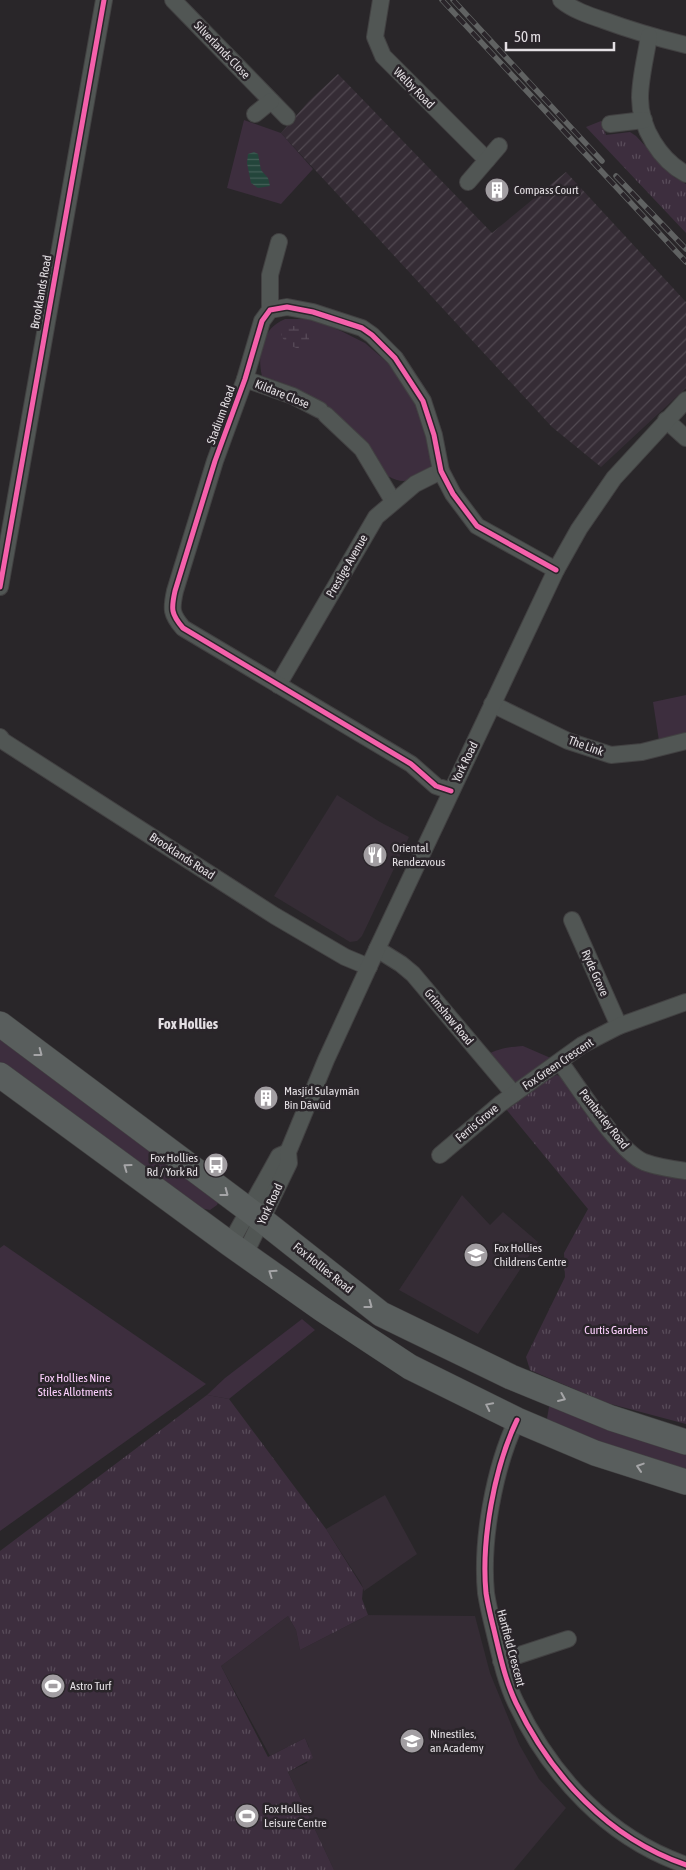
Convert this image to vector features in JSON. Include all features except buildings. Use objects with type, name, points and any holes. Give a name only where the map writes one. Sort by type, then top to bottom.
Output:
[{"type":"main road","name":"Fox Hollies Road","points":[[0,1024],[256,1216],[381,1314],[511,1377],[611,1418],[686,1442]]},
{"type":"main road","points":[[0,1075],[237,1249],[322,1309],[410,1367],[517,1420],[596,1453],[686,1482]]},
{"type":"main road","points":[[517,1420],[534,1386]]},
{"type":"street","name":"Brooklands Road","points":[[0,587],[104,0]]},
{"type":"street","name":"Silverlands Close","points":[[173,0],[287,117]]},
{"type":"street","name":"Welby Road","points":[[381,0],[375,37],[383,56],[486,160]]},
{"type":"street","points":[[561,0],[571,8],[649,36],[686,45]]},
{"type":"street","points":[[649,36],[640,99],[644,120],[650,135],[662,155],[670,165],[686,174]]},
{"type":"street","points":[[255,114],[270,101]]},
{"type":"street","points":[[610,124],[644,120]]},
{"type":"street","points":[[468,182],[500,146]]},
{"type":"street","name":"Stadium Road","points":[[280,242],[270,275],[270,310],[262,321],[245,379],[214,461],[172,606],[174,618],[183,628],[411,764],[436,786],[451,791]]},
{"type":"street","points":[[270,310],[287,307],[313,312],[362,328],[372,335],[395,358],[423,401],[434,435],[441,471],[452,494],[477,526],[556,570]]},
{"type":"street","name":"Kildare Close","points":[[245,379],[293,396],[323,413],[362,449],[393,501]]},
{"type":"street","name":"York Road","points":[[237,1249],[289,1162],[288,1152],[326,1060],[556,570],[579,529],[614,478],[686,400]]},
{"type":"street","points":[[666,420],[686,438]]},
{"type":"street","name":"Prestige Avenue","points":[[278,685],[376,517],[415,484],[441,471]]},
{"type":"street","name":"The Link","points":[[492,704],[568,741],[611,756],[642,752],[686,741]]},
{"type":"street","name":"Brooklands Road","points":[[0,737],[3,741],[275,916],[345,957],[369,967]]},
{"type":"street","name":"Ryde Grove","points":[[572,920],[619,1026]]},
{"type":"street","name":"Grimshaw Road","points":[[377,949],[413,974],[514,1094]]},
{"type":"street","name":"Fox Green Crescent","points":[[514,1094],[582,1045],[619,1026],[686,1002]]},
{"type":"street","name":"Pemberley Road","points":[[560,1062],[616,1138],[632,1155],[643,1162],[686,1171]]},
{"type":"street","name":"Ferris Grove","points":[[440,1155],[514,1094]]},
{"type":"street","name":"Hartfield Crescent","points":[[517,1420],[501,1464],[489,1514],[486,1560],[486,1593],[501,1661],[515,1701],[542,1749],[582,1798],[604,1819],[633,1841],[657,1855],[684,1865]]},
{"type":"street","points":[[501,1661],[568,1638]]},
{"type":"shaded area","points":[[338,74],[492,233],[566,172],[686,302],[686,388],[601,467],[552,427],[281,133],[309,101]]},
{"type":"shaded area","points":[[254,152],[258,154],[261,170],[268,178],[270,186],[258,188],[251,183],[247,163],[248,154]]},
{"type":"shaded area","points":[[337,795],[380,822],[409,837],[362,936],[357,941],[350,942],[274,896]]},
{"type":"shaded area","name":"Fox Hollies Childrens Centre","points":[[462,1195],[490,1225],[503,1212],[538,1242],[478,1334],[399,1290]]},
{"type":"shaded area","points":[[385,1495],[417,1554],[364,1591],[361,1583],[326,1529]]},
{"type":"shaded area","name":"Ninestiles, an Academy","points":[[368,1615],[475,1616],[490,1673],[519,1744],[539,1779],[566,1808],[514,1870],[334,1870],[288,1772],[307,1763],[309,1747],[305,1738],[270,1756],[221,1666],[288,1616],[296,1630],[300,1650]]},
{"type":"green space","points":[[244,120],[281,133],[313,169],[281,204],[227,188]]},
{"type":"green space","points":[[601,121],[606,135],[630,132],[636,136],[674,177],[686,184],[686,233],[586,127]]},
{"type":"green space","points":[[285,319],[312,319],[341,331],[365,343],[388,363],[421,413],[431,453],[432,465],[412,480],[400,481],[388,476],[317,400],[285,384],[262,376],[260,359],[266,335],[277,323]]},
{"type":"green space","points":[[283,326],[294,326],[308,332],[310,345],[300,349],[288,344],[282,335]]},
{"type":"green space","points":[[686,695],[686,735],[659,741],[653,702]]},
{"type":"green space","points":[[0,1034],[219,1201],[217,1205],[210,1210],[193,1207],[0,1067]]},
{"type":"green space","points":[[523,1046],[560,1062],[514,1094],[483,1057],[502,1049]]},
{"type":"green space","name":"Curtis Gardens","points":[[557,1075],[567,1082],[619,1149],[686,1177],[686,1424],[607,1403],[530,1370],[526,1357],[565,1277],[564,1253],[588,1209],[506,1109],[548,1078]]},
{"type":"green space","name":"Fox Hollies Nine Stiles Allotments","points":[[4,1245],[206,1384],[0,1531],[0,1248]]},
{"type":"green space","points":[[302,1319],[315,1330],[229,1399],[207,1395],[225,1378]]},
{"type":"green space","points":[[207,1395],[229,1399],[326,1529],[363,1588],[362,1599],[368,1615],[300,1650],[296,1630],[288,1616],[221,1666],[268,1757],[305,1738],[313,1758],[288,1772],[334,1870],[0,1870],[0,1551]]},
{"type":"green space","points":[[560,1406],[686,1451],[686,1474],[546,1424],[549,1407]]},
{"type":"railway","points":[[442,0],[686,262]]},
{"type":"railway","points":[[453,0],[602,161]]},
{"type":"railway","points":[[616,176],[686,249]]},
{"type":"cycle path","points":[[0,587],[104,0]]},
{"type":"cycle path","points":[[451,791],[436,786],[411,764],[183,628],[174,615],[173,602],[175,591],[215,461],[245,379],[262,321],[270,310],[287,307],[313,312],[362,328],[372,335],[395,358],[423,401],[434,435],[441,471],[453,494],[477,526],[556,570]]},
{"type":"cycle path","points":[[517,1420],[502,1460],[491,1505],[485,1573],[487,1598],[509,1685],[530,1730],[546,1755],[585,1801],[631,1839],[686,1865]]},
{"type":"place","name":"Compass Court","points":[[497,190]]},
{"type":"place","name":"Oriental Rendezvous","points":[[375,855]]},
{"type":"place","name":"Masjid Sulaymān Bin Dāwūd","points":[[266,1098]]},
{"type":"place","name":"Fox Hollies Rd / York Rd","points":[[216,1165]]},
{"type":"place","name":"Fox Hollies Childrens Centre","points":[[476,1255]]},
{"type":"place","name":"Astro Turf","points":[[53,1686]]},
{"type":"place","name":"Ninestiles, an Academy","points":[[412,1741]]},
{"type":"place","name":"Fox Hollies Leisure Centre","points":[[247,1816]]},
{"type":"district","name":"Fox Hollies","points":[[188,1024]]}]
